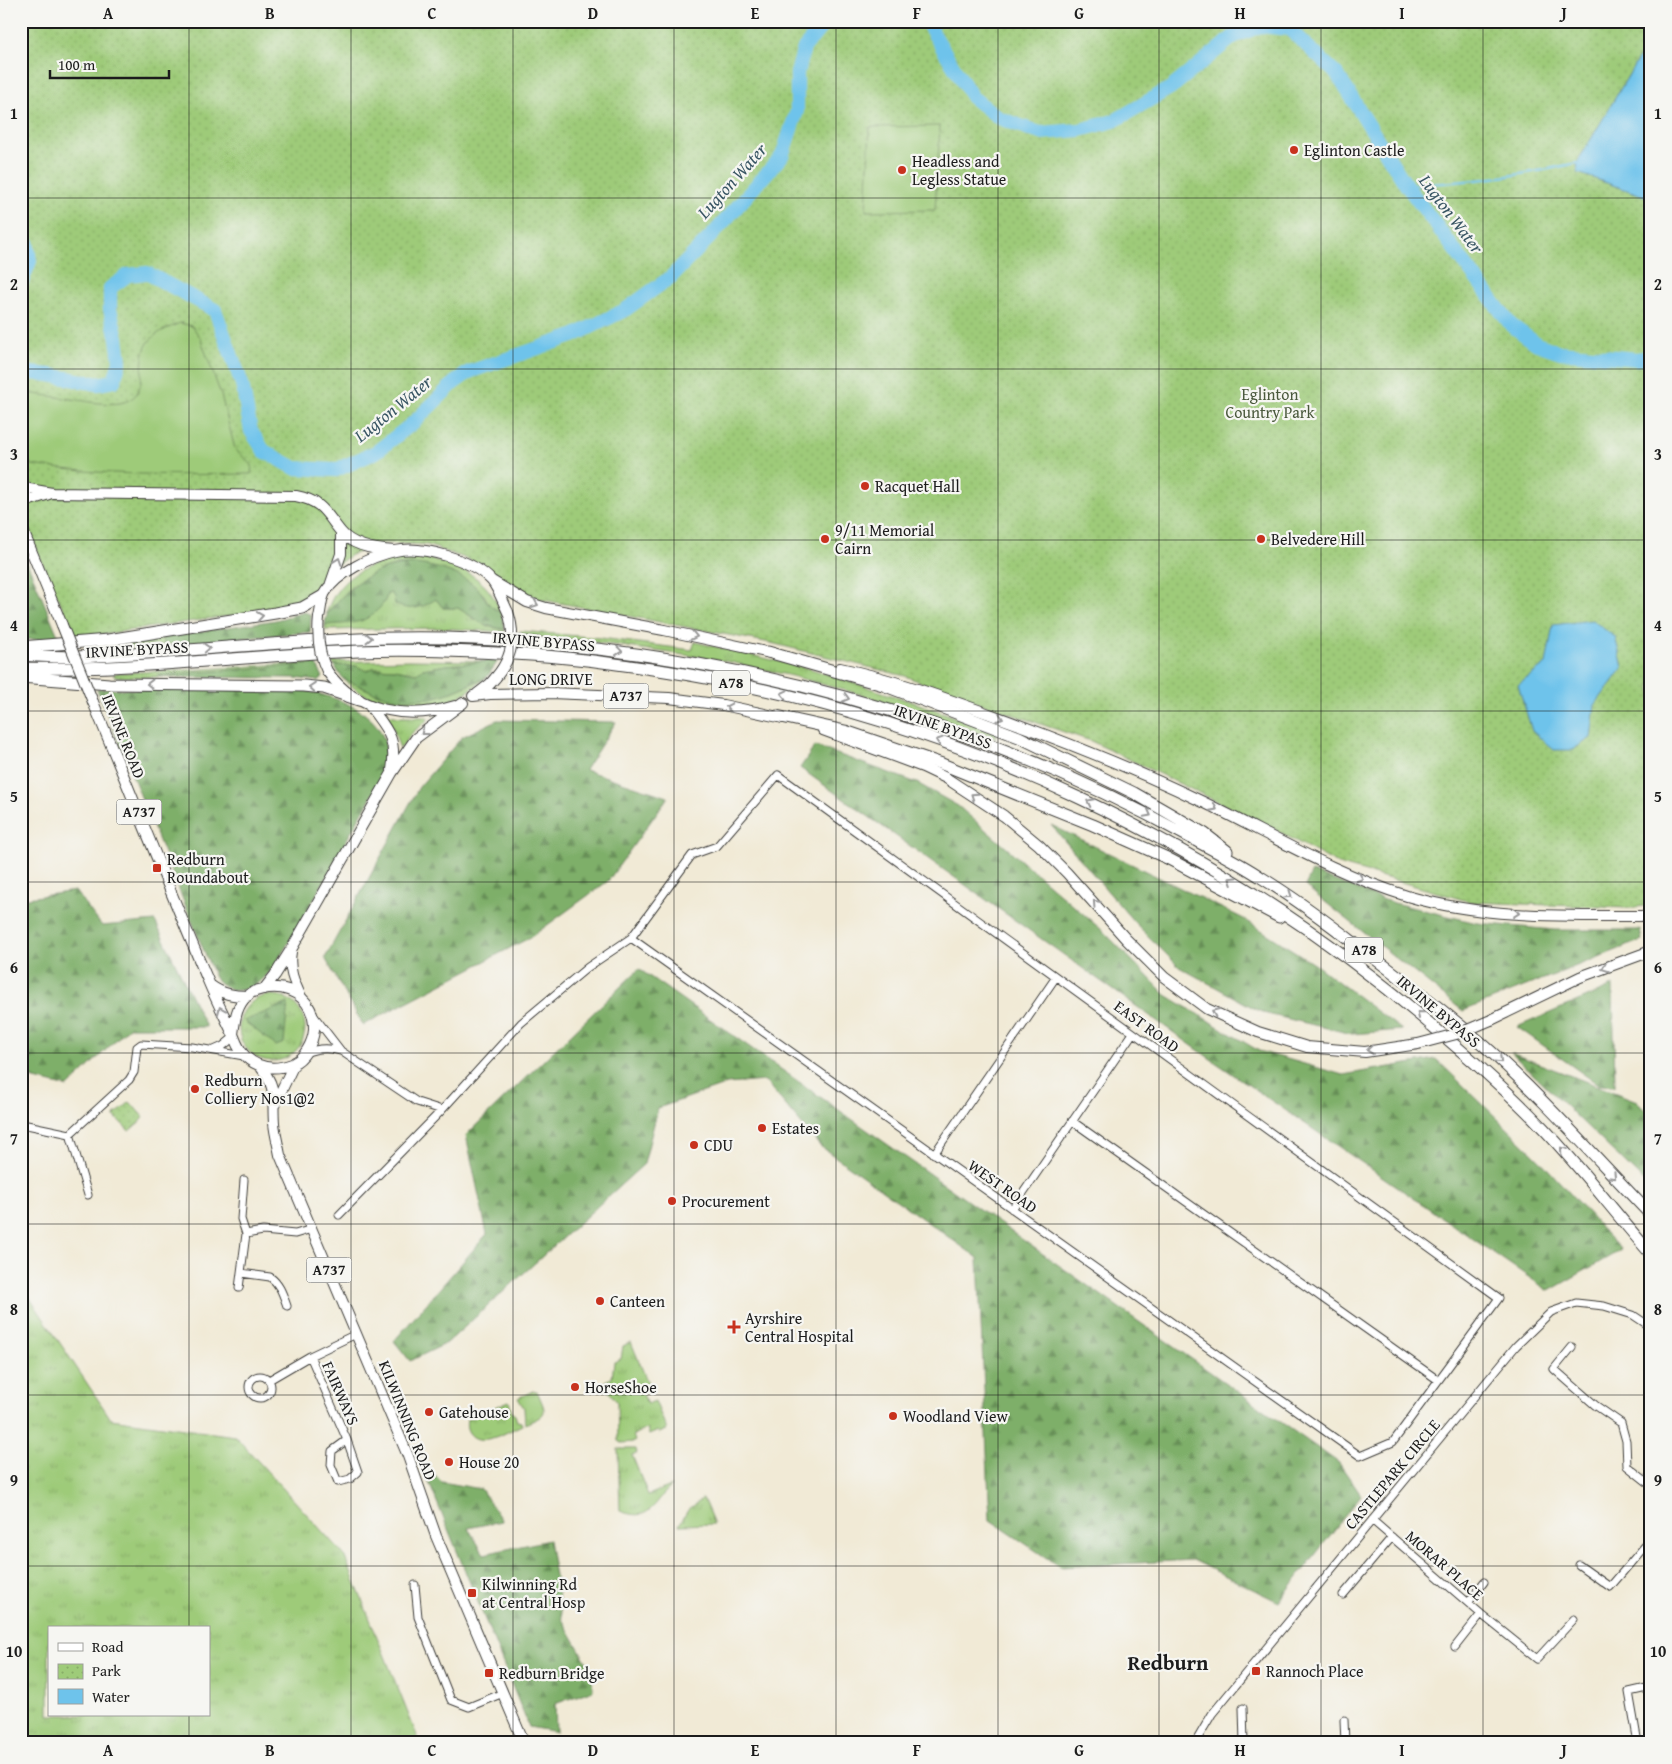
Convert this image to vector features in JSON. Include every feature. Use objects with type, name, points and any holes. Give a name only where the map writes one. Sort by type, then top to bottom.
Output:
[{"type":"highway","points":[[21,647],[108,640],[275,613],[302,608],[326,592]]},
{"type":"highway","name":"IRVINE BYPASS","points":[[55,663],[358,638],[471,638],[574,646],[702,663],[787,682],[884,708],[1024,757],[1143,811],[1260,876],[1316,914],[1418,990],[1483,1045],[1544,1104],[1651,1215]]},
{"type":"highway","name":"IRVINE BYPASS","points":[[55,663],[119,667],[360,651],[522,654],[622,664],[781,694],[824,704],[954,746],[1085,800],[1203,862],[1278,908],[1346,956],[1480,1066],[1537,1122],[1651,1254]]},
{"type":"highway","points":[[768,652],[883,685],[1019,737],[1134,793],[1205,834],[1260,876]]},
{"type":"highway","name":"A78","points":[[21,655],[55,663]]},
{"type":"highway","name":"A78","points":[[21,668],[55,663]]},
{"type":"highway","points":[[21,677],[109,684],[304,686],[324,688],[364,702]]},
{"type":"highway","points":[[777,716],[845,732],[910,752],[1093,825],[1167,858],[1278,916],[1346,956]]},
{"type":"main road","points":[[24,489],[52,493],[290,495],[304,497],[328,513],[339,530],[366,547],[380,550],[428,552],[449,557],[478,570],[492,581],[527,602],[546,608],[664,630],[857,671],[900,683],[1072,744],[1203,802],[1334,869],[1407,896],[1453,906],[1538,916],[1651,916]]},
{"type":"main road","points":[[21,503],[52,493]]},
{"type":"main road","name":"IRVINE ROAD","points":[[21,526],[210,985],[233,1036]]},
{"type":"main road","points":[[339,530],[341,554],[326,592],[320,617],[318,641],[323,663],[334,681],[364,702],[384,711],[412,714],[428,713],[463,704]]},
{"type":"main road","points":[[326,592],[341,576],[359,564],[396,551]]},
{"type":"main road","points":[[264,989],[292,948],[392,773],[416,738],[490,684],[507,663],[512,648],[512,628],[508,612],[492,581]]},
{"type":"main road","name":"LONG DRIVE","points":[[474,696],[551,693],[612,695],[669,698],[723,705],[777,716],[831,733],[923,768],[946,778],[969,792],[1004,816],[1039,844],[1164,977],[1207,1009],[1258,1032],[1307,1047],[1365,1052],[1418,1044],[1460,1033],[1580,977],[1651,951]]},
{"type":"main road","points":[[364,702],[391,737],[394,756],[392,773]]},
{"type":"main road","name":"A737","points":[[233,1036],[244,1056],[260,1066],[274,1068],[295,1062],[304,1054],[311,1043],[314,1031],[313,1019],[290,966],[292,948]]},
{"type":"main road","points":[[210,985],[224,994],[235,996],[248,996],[264,989],[279,987],[302,997]]},
{"type":"main road","points":[[233,1036],[235,1016],[239,1006],[248,996]]},
{"type":"main road","name":"KILWINNING ROAD","points":[[275,1106],[295,1062]]},
{"type":"main road","name":"KILWINNING ROAD","points":[[260,1066],[271,1082],[275,1106],[274,1121],[280,1155],[408,1456],[436,1536],[524,1743]]},
{"type":"street","name":"EAST ROAD","points":[[631,938],[692,855],[717,846],[778,775],[1499,1298],[1438,1380]]},
{"type":"street","points":[[339,1215],[442,1110],[520,1023],[588,967],[631,938]]},
{"type":"street","name":"WEST ROAD","points":[[631,938],[1360,1456],[1393,1442],[1438,1380]]},
{"type":"street","points":[[934,1154],[1056,977]]},
{"type":"street","points":[[309,1008],[340,1051],[417,1102],[442,1110]]},
{"type":"street","points":[[1012,1209],[1133,1033]]},
{"type":"street","points":[[211,1051],[223,1046],[233,1036]]},
{"type":"street","points":[[70,1134],[129,1080],[134,1072],[137,1047],[141,1044],[192,1047],[244,1056]]},
{"type":"street","points":[[304,1054],[312,1050],[324,1048],[340,1051]]},
{"type":"street","points":[[1072,1122],[1438,1380]]},
{"type":"street","points":[[27,1125],[70,1134]]},
{"type":"street","points":[[70,1134],[88,1195]]},
{"type":"street","points":[[239,1288],[246,1234],[241,1219],[244,1180]]},
{"type":"street","points":[[246,1234],[263,1231],[295,1234],[312,1229]]},
{"type":"street","points":[[241,1273],[274,1279],[280,1288],[287,1306]]},
{"type":"street","name":"CASTLEPARK CIRCLE","points":[[1196,1743],[1212,1714],[1516,1346],[1551,1312],[1576,1304],[1604,1306],[1633,1315],[1651,1327]]},
{"type":"street","name":"FAIRWAYS","points":[[269,1380],[310,1356],[356,1334]]},
{"type":"street","points":[[1572,1347],[1554,1369],[1595,1405],[1621,1423],[1626,1441],[1627,1466],[1651,1485]]},
{"type":"street","name":"FAIRWAYS","points":[[310,1356],[347,1440],[358,1472],[350,1479],[338,1482],[331,1465],[332,1451],[347,1440]]},
{"type":"street","name":"MORAR PLACE","points":[[1372,1520],[1481,1614],[1538,1659],[1574,1619]]},
{"type":"street","name":"MORAR PLACE","points":[[1343,1595],[1392,1537]]},
{"type":"street","points":[[1579,1565],[1610,1587],[1651,1539]]},
{"type":"street","points":[[1468,1603],[1484,1582]]},
{"type":"street","points":[[415,1586],[418,1618],[451,1700],[469,1707],[503,1693]]},
{"type":"street","name":"MORAR PLACE","points":[[1455,1647],[1481,1614]]},
{"type":"street","points":[[1638,1743],[1629,1692],[1651,1687]]},
{"type":"street","points":[[1243,1708],[1244,1743]]},
{"type":"street","points":[[1344,1720],[1346,1743]]},
{"type":"green space","name":"Eglinton Country Park","points":[[21,21],[1651,21],[1651,905],[1629,908],[1471,902],[1338,864],[1274,829],[1091,741],[949,693],[905,676],[771,643],[533,598],[479,563],[427,545],[384,543],[351,555],[327,571],[310,596],[283,608],[77,638],[39,555],[21,504]]},
{"type":"green space","points":[[940,126],[935,210],[866,211],[870,127]]},
{"type":"green space","points":[[180,323],[192,326],[200,337],[221,395],[235,449],[252,465],[251,474],[114,473],[32,465],[21,451],[21,392],[104,403],[120,403],[130,399],[136,394],[140,386],[144,351],[148,343],[158,333]]},
{"type":"green space","points":[[21,548],[59,638],[21,640]]},
{"type":"green space","points":[[415,557],[455,566],[478,579],[495,599],[501,612],[490,606],[484,595],[474,586],[452,573],[415,564],[397,565],[381,570],[352,586],[326,614],[332,599],[349,578],[373,565]]},
{"type":"green space","points":[[415,564],[448,571],[471,583],[492,607],[501,612],[505,630],[485,625],[458,608],[443,608],[436,599],[416,608],[406,608],[395,604],[391,593],[387,594],[384,602],[373,614],[361,621],[325,625],[326,616],[332,608],[348,591],[365,578],[373,573],[392,567]]},
{"type":"green space","points":[[391,593],[394,597],[436,599],[443,608],[458,608],[486,626],[505,630],[505,632],[439,628],[325,630],[325,625],[362,620],[387,594]]},
{"type":"green space","points":[[305,612],[311,615],[310,632],[164,645],[162,637],[276,620]]},
{"type":"green space","points":[[520,631],[601,638],[692,650],[695,642],[811,669],[997,732],[995,738],[859,694],[726,661],[600,643],[520,635]]},
{"type":"green space","points":[[162,637],[164,645],[102,649],[102,645]]},
{"type":"green space","points":[[408,660],[492,661],[447,665],[423,669],[416,673],[395,669],[373,668],[367,671],[356,666],[334,665],[332,662]]},
{"type":"green space","points":[[498,661],[487,677],[452,692],[432,698],[414,699],[395,699],[375,693],[342,678],[334,665],[356,666],[367,671],[373,668],[395,669],[416,673],[423,669],[447,665]]},
{"type":"green space","points":[[316,662],[316,664],[158,675],[158,677],[117,677],[113,675],[116,673]]},
{"type":"green space","points":[[316,664],[323,677],[318,681],[295,678],[158,677],[158,675]]},
{"type":"green space","points":[[487,677],[465,693],[450,700],[423,706],[395,705],[382,702],[355,689],[342,678],[375,693],[452,692]]},
{"type":"green space","points":[[97,689],[300,690],[313,692],[340,701],[365,714],[382,735],[387,760],[373,793],[274,967],[254,986],[238,990],[230,989],[215,978]]},
{"type":"green space","points":[[384,714],[400,717],[427,717],[428,720],[412,733],[400,749],[393,728]]},
{"type":"green space","points":[[497,720],[616,722],[585,770],[668,797],[608,881],[531,937],[363,1025],[325,958],[419,787],[462,737]]},
{"type":"green space","points":[[815,746],[917,783],[958,806],[1103,931],[1166,995],[1259,1051],[1343,1075],[1436,1059],[1539,1159],[1621,1250],[1549,1291],[1215,1062],[800,768]]},
{"type":"green space","points":[[1051,825],[1244,919],[1316,965],[1402,1030],[1352,1034],[1263,1013],[1179,967],[1135,923]]},
{"type":"green space","points":[[1312,872],[1390,902],[1477,923],[1555,930],[1640,930],[1642,940],[1463,1011],[1305,886]]},
{"type":"green space","points":[[75,891],[102,926],[155,921],[206,1027],[129,1027],[68,1087],[21,1077],[21,899]]},
{"type":"green space","points":[[639,969],[1339,1463],[1361,1495],[1279,1602],[1193,1560],[1060,1567],[990,1520],[978,1258],[820,1146],[765,1081],[727,1084],[658,1108],[644,1164],[447,1343],[410,1361],[394,1341],[487,1234],[466,1135]]},
{"type":"green space","points":[[1613,986],[1615,1086],[1599,1085],[1517,1027]]},
{"type":"green space","points":[[265,995],[279,995],[291,1000],[300,1009],[305,1021],[303,1041],[296,1052],[279,1061],[265,1061],[253,1056],[244,1047],[239,1035],[239,1021],[244,1009],[253,1000]]},
{"type":"green space","points":[[288,1003],[284,1043],[276,1046],[244,1021]]},
{"type":"green space","points":[[1511,1053],[1637,1101],[1651,1116],[1651,1188]]},
{"type":"green space","points":[[130,1102],[144,1118],[129,1131],[114,1116]]},
{"type":"green space","points":[[21,1285],[111,1419],[235,1436],[344,1555],[420,1743],[21,1743]]},
{"type":"green space","points":[[631,1342],[650,1388],[642,1391],[647,1404],[655,1401],[667,1430],[649,1435],[647,1429],[633,1435],[634,1442],[621,1443],[618,1441],[617,1402],[608,1390],[605,1381],[612,1378],[614,1362],[621,1359],[623,1346]]},
{"type":"green space","points":[[537,1391],[543,1404],[544,1412],[538,1418],[525,1424],[524,1408],[518,1398]]},
{"type":"green space","points":[[509,1401],[512,1413],[522,1425],[488,1439],[475,1438],[470,1434],[467,1419]]},
{"type":"green space","points":[[618,1449],[636,1449],[637,1453],[632,1455],[648,1495],[671,1486],[655,1505],[645,1513],[638,1515],[620,1511]]},
{"type":"green space","points":[[427,1467],[442,1482],[481,1489],[502,1521],[468,1528],[484,1554],[549,1540],[562,1619],[591,1670],[593,1690],[555,1704],[556,1732],[529,1727],[423,1468]]},
{"type":"green space","points":[[703,1498],[714,1524],[679,1525],[688,1510]]},
{"type":"water","points":[[1651,37],[1651,197],[1647,197],[1578,173],[1577,163]]},
{"type":"water","points":[[1592,620],[1615,637],[1623,667],[1595,705],[1591,738],[1572,750],[1554,750],[1532,731],[1518,685],[1546,664],[1553,625]]},
{"type":"waterway","name":"Lugton Water","points":[[21,372],[50,375],[98,384],[114,381],[120,361],[110,309],[110,288],[128,275],[147,273],[215,310],[242,384],[251,431],[264,451],[295,468],[336,470],[376,452],[413,423],[454,383],[469,372],[573,336],[625,310],[671,277],[714,233],[782,156],[797,111],[797,73],[804,48],[826,21]]},
{"type":"waterway","name":"Lugton Water","points":[[926,21],[972,97],[999,118],[1040,133],[1080,130],[1114,121],[1172,87],[1233,37],[1260,26],[1289,29],[1337,74],[1406,185],[1511,325],[1537,344],[1560,352],[1637,359],[1651,356]]},
{"type":"waterway","points":[[1406,185],[1492,178],[1535,172],[1577,163]]},
{"type":"waterway","name":"Lugton Water","points":[[21,237],[27,241],[30,261],[21,284]]},
{"type":"place","name":"Eglinton Castle","points":[[1294,150]]},
{"type":"place","name":"Headless and Legless Statue","points":[[902,170]]},
{"type":"place","name":"Racquet Hall","points":[[865,486]]},
{"type":"place","name":"9/11 Memorial Cairn","points":[[825,539]]},
{"type":"place","name":"Belvedere Hill","points":[[1261,539]]},
{"type":"place","name":"Redburn Roundabout","points":[[157,868]]},
{"type":"place","name":"Redburn Colliery Nos1@2","points":[[195,1089]]},
{"type":"place","name":"Estates","points":[[762,1128]]},
{"type":"place","name":"CDU","points":[[694,1145]]},
{"type":"place","name":"Procurement","points":[[672,1201]]},
{"type":"place","name":"Canteen","points":[[600,1301]]},
{"type":"place","name":"Ayrshire Central Hospital","points":[[734,1327]]},
{"type":"place","name":"HorseShoe","points":[[575,1387]]},
{"type":"place","name":"Gatehouse","points":[[429,1412]]},
{"type":"place","name":"Woodland View","points":[[893,1416]]},
{"type":"place","name":"House 20","points":[[449,1462]]},
{"type":"place","name":"Kilwinning Rd at Central Hosp","points":[[472,1593]]},
{"type":"place","name":"Rannoch Place","points":[[1256,1671]]},
{"type":"place","name":"Redburn Bridge","points":[[489,1673]]},
{"type":"district","name":"Redburn","points":[[1168,1663]]}]
